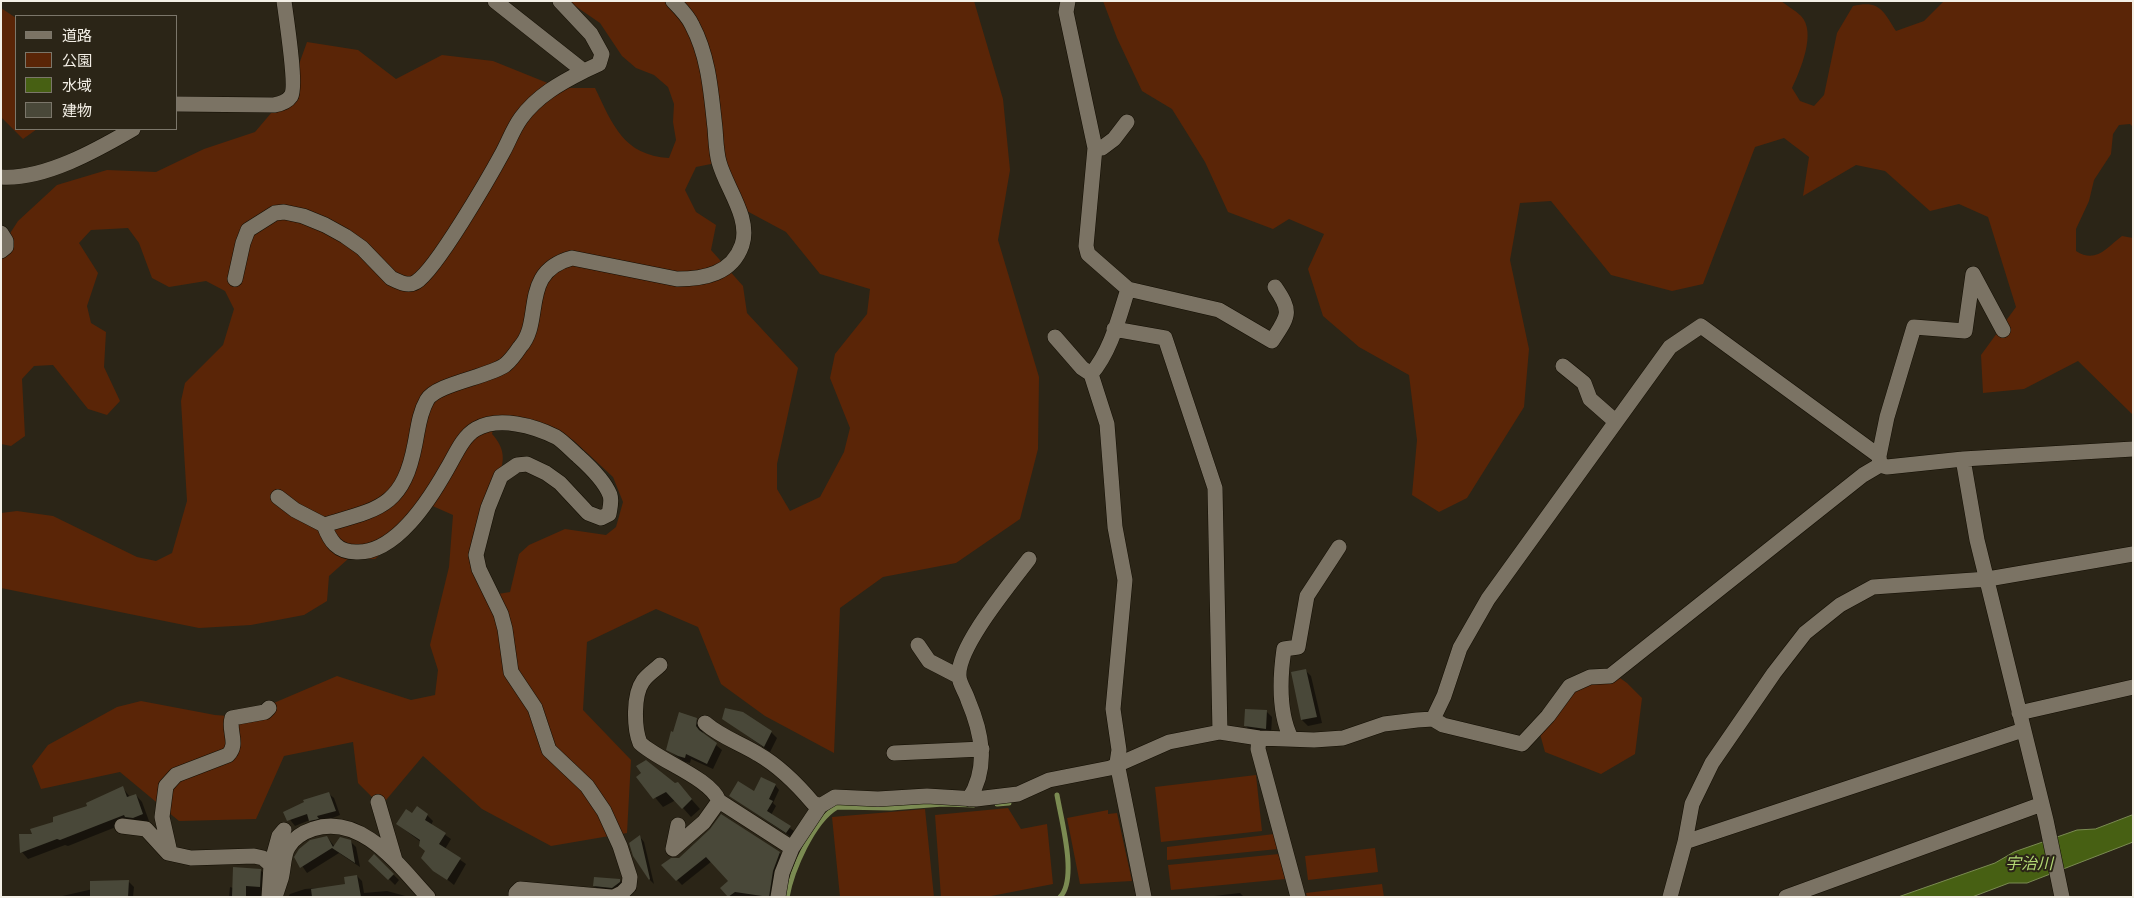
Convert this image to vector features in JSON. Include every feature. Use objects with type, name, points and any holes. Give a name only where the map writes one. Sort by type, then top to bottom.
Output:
[{"type":"street","points":[[178,104],[274,105],[282,103],[290,97],[292,92],[292,72],[284,1]]},
{"type":"street","points":[[495,1],[584,71]]},
{"type":"street","points":[[235,279],[248,230],[275,212],[284,212],[303,216],[345,236],[362,248],[391,278],[408,284],[416,282],[428,271],[445,247],[496,166],[521,118],[542,96],[554,87],[599,64],[602,54],[591,34],[560,1]]},
{"type":"street","points":[[324,526],[368,512],[391,499],[402,486],[414,446],[418,423],[427,399],[437,391],[473,379],[506,364],[526,341],[536,292],[540,282],[550,270],[563,260],[572,258],[677,279],[694,279],[709,277],[723,270],[735,260],[745,233],[742,220],[722,174],[718,158],[709,71],[692,24],[673,1]]},
{"type":"street","points":[[1068,1],[1066,12],[1095,148],[1086,246],[1088,254],[1128,289],[1219,310],[1272,341],[1287,318],[1287,312],[1281,296],[1275,287]]},
{"type":"street","points":[[1095,148],[1102,148],[1114,138],[1127,122]]},
{"type":"street","points":[[1,177],[17,178],[62,164],[93,152],[131,130]]},
{"type":"street","points":[[1,233],[6,241],[6,247],[1,251]]},
{"type":"street","points":[[778,897],[782,873],[792,848],[820,806],[835,797],[878,799],[927,796],[969,799],[1018,794],[1049,780],[1110,768],[1168,742],[1220,732],[1259,738],[1314,740],[1343,738],[1384,724],[1433,720],[1442,725],[1522,744],[1548,716],[1570,686],[1590,677],[1610,676],[1863,475],[1879,460],[1881,437],[1914,326],[1965,331],[1973,274],[2003,330]]},
{"type":"street","points":[[1091,374],[1097,367],[1114,329],[1128,289]]},
{"type":"street","points":[[1433,720],[1444,696],[1460,648],[1488,599],[1670,347],[1701,326],[1887,467],[1963,459],[2133,448]]},
{"type":"street","points":[[1114,329],[1165,338],[1215,488],[1220,732]]},
{"type":"street","points":[[1055,337],[1082,368],[1091,374],[1107,424],[1115,528],[1125,580],[1123,620],[1113,709],[1119,750],[1117,764],[1144,897]]},
{"type":"street","points":[[1564,366],[1584,383],[1590,399],[1615,421]]},
{"type":"street","points":[[278,497],[294,510],[324,526],[330,541],[339,549],[363,552],[386,544],[412,520],[433,494],[466,437],[487,424],[503,423],[538,429],[558,438],[592,468],[610,495],[611,505],[609,514],[601,518],[588,513],[560,483],[546,473],[527,464],[517,465],[501,476],[488,508],[476,555],[479,570],[505,629],[511,672],[534,708],[549,750],[587,786],[604,811],[620,846],[630,876],[629,886],[622,893],[613,897],[520,889],[516,892],[516,897]]},
{"type":"street","points":[[1963,459],[1977,540],[1988,578],[2046,820],[2061,891]]},
{"type":"street","points":[[1291,738],[1284,717],[1282,699],[1284,649],[1298,647],[1307,596],[1339,547]]},
{"type":"street","points":[[1670,897],[1685,842],[1692,804],[1712,763],[1774,673],[1805,633],[1840,605],[1873,587],[1988,578],[2133,554]]},
{"type":"street","points":[[969,799],[974,791],[980,772],[982,750],[980,733],[958,676],[965,650],[974,634],[1029,559]]},
{"type":"street","points":[[918,645],[929,661],[958,676]]},
{"type":"street","points":[[660,665],[643,681],[640,688],[636,716],[636,731],[640,743],[697,779],[715,794],[719,801],[792,848]]},
{"type":"street","points":[[2019,713],[2133,687]]},
{"type":"street","points":[[168,853],[169,848],[162,817],[166,786],[176,775],[228,755],[234,746],[230,723],[232,718],[265,712],[269,708]]},
{"type":"street","points":[[705,723],[718,734],[747,747],[766,759],[782,771],[813,803],[820,806]]},
{"type":"street","points":[[1685,842],[2023,730]]},
{"type":"street","points":[[1259,738],[1258,750],[1298,897]]},
{"type":"street","points":[[894,753],[982,750]]},
{"type":"street","points":[[678,826],[673,849],[704,822],[719,801]]},
{"type":"street","points":[[378,802],[396,864]]},
{"type":"street","points":[[1786,897],[2042,804]]},
{"type":"street","points":[[122,826],[146,829],[168,853],[191,858],[254,856],[262,858],[271,865]]},
{"type":"street","points":[[274,897],[281,878],[287,847],[304,832],[319,827],[338,826],[354,829],[370,839],[428,897]]},
{"type":"street","points":[[269,897],[271,865],[280,836],[284,830]]},
{"type":"green space","points":[[568,1],[974,1],[1003,99],[1010,170],[998,240],[1039,377],[1038,449],[1020,519],[956,563],[883,577],[840,608],[834,753],[765,716],[721,684],[698,627],[656,609],[587,642],[583,710],[631,760],[627,833],[551,846],[482,809],[423,756],[381,806],[358,783],[353,742],[284,756],[256,819],[179,821],[120,772],[41,789],[32,766],[48,745],[117,707],[141,701],[215,715],[241,717],[337,676],[411,700],[435,695],[438,670],[430,645],[449,567],[453,515],[428,504],[394,542],[375,559],[348,559],[329,576],[327,601],[304,615],[251,625],[199,628],[1,588],[1,513],[17,511],[53,516],[137,557],[156,561],[172,553],[187,501],[181,401],[185,383],[223,345],[234,309],[225,291],[206,281],[169,287],[152,278],[139,243],[128,228],[91,230],[79,243],[98,273],[87,306],[91,323],[106,332],[104,367],[120,401],[107,415],[88,409],[53,365],[34,366],[22,379],[25,436],[11,446],[1,444],[1,238],[7,238],[18,221],[57,185],[107,170],[156,172],[204,149],[255,132],[289,92],[307,42],[358,50],[396,79],[442,55],[493,61],[560,88],[595,88],[621,136],[641,151],[653,156],[669,158],[676,140],[673,122],[674,104],[668,87],[654,75],[636,68],[622,56],[600,23]],"holes":[[[721,162],[745,210],[786,232],[820,274],[870,289],[867,314],[835,354],[830,378],[850,428],[844,452],[820,497],[790,511],[777,489],[777,464],[798,368],[747,313],[743,286],[711,250],[716,225],[696,212],[685,190],[696,167]],[[536,421],[573,440],[613,477],[623,502],[616,527],[606,535],[565,529],[529,545],[519,554],[510,592],[498,594],[483,576],[482,565],[482,515],[486,501],[500,472],[503,454],[492,434],[495,422]]]},
{"type":"green space","points":[[1103,1],[1781,1],[1799,14],[1806,23],[1807,41],[1805,52],[1792,88],[1800,101],[1814,106],[1824,95],[1837,33],[1853,6],[1875,6],[1884,13],[1896,31],[1924,21],[1944,1],[2133,1],[2133,127],[2130,124],[2119,125],[2113,134],[2111,154],[2094,180],[2089,201],[2076,229],[2076,251],[2083,255],[2095,255],[2122,236],[2133,238],[2133,415],[2078,361],[2024,389],[1983,393],[1981,355],[2016,307],[1988,217],[1959,204],[1930,211],[1885,171],[1856,165],[1803,196],[1809,157],[1784,138],[1755,147],[1703,284],[1672,291],[1611,275],[1551,201],[1520,203],[1510,260],[1529,349],[1524,407],[1467,498],[1439,512],[1412,495],[1417,440],[1409,375],[1359,347],[1323,316],[1308,269],[1324,234],[1289,219],[1273,229],[1228,212],[1205,162],[1172,109],[1142,91],[1117,38]]},
{"type":"green space","points":[[1,8],[15,17],[15,130],[36,130],[23,139],[1,117]]},
{"type":"green space","points":[[1613,673],[1627,683],[1642,698],[1635,754],[1601,774],[1545,752],[1540,734],[1575,685]]},
{"type":"green space","points":[[1256,775],[1262,831],[1161,842],[1155,787]]},
{"type":"green space","points":[[1008,808],[1021,829],[1047,824],[1053,884],[986,897],[941,897],[935,815]]},
{"type":"green space","points":[[925,809],[934,897],[840,897],[832,817]]},
{"type":"green space","points":[[1108,810],[1108,814],[1117,813],[1132,881],[1080,884],[1067,818]]},
{"type":"green space","points":[[1274,834],[1278,849],[1167,860],[1167,847]]},
{"type":"green space","points":[[1375,848],[1378,872],[1308,880],[1305,856]]},
{"type":"green space","points":[[1279,854],[1285,879],[1171,890],[1168,865]]},
{"type":"green space","points":[[1382,884],[1384,897],[1307,897],[1306,893]]},
{"type":"water","name":"宇治川","points":[[2133,815],[2133,842],[2027,883],[2009,883],[1972,897],[1898,897],[1995,863],[2014,852],[2077,830],[2095,829]]},
{"type":"building","points":[[1306,669],[1317,717],[1301,720],[1291,672]]},
{"type":"building","points":[[725,708],[743,712],[772,731],[764,747],[722,719]]},
{"type":"building","points":[[1245,709],[1267,710],[1266,729],[1244,726]]},
{"type":"building","points":[[679,712],[697,718],[696,726],[699,730],[717,743],[707,764],[686,754],[685,758],[666,750]]},
{"type":"building","points":[[646,760],[675,783],[678,782],[692,799],[682,809],[666,792],[653,799],[636,777],[641,773],[636,766]]},
{"type":"building","points":[[761,777],[776,784],[769,799],[773,801],[767,811],[791,826],[786,833],[729,796],[738,781],[754,791]]},
{"type":"building","points":[[123,786],[127,797],[136,794],[143,814],[133,818],[125,817],[124,815],[60,840],[57,839],[20,853],[19,834],[32,834],[30,829],[53,822],[53,817],[87,806],[86,803]]},
{"type":"building","points":[[329,792],[336,811],[317,816],[319,819],[309,821],[307,814],[287,821],[283,812],[304,802],[303,800]]},
{"type":"building","points":[[417,806],[428,814],[425,820],[446,833],[439,844],[461,858],[447,880],[433,871],[421,858],[425,851],[419,846],[420,840],[396,824],[406,809],[412,813]]},
{"type":"building","points":[[721,814],[780,852],[773,871],[769,897],[735,892],[728,897],[720,888],[728,881],[706,857],[676,881],[661,865],[671,858],[679,858],[710,829]]},
{"type":"building","points":[[640,835],[649,880],[633,856],[629,843]]},
{"type":"building","points":[[327,836],[333,847],[340,837],[351,840],[355,863],[332,848],[300,868],[294,857],[299,849],[310,840]]},
{"type":"building","points":[[374,854],[394,874],[388,880],[368,861]]},
{"type":"building","points":[[233,867],[261,869],[260,887],[246,886],[246,896],[232,897]]},
{"type":"building","points":[[357,875],[361,897],[312,897],[311,889],[345,884],[344,877]]},
{"type":"building","points":[[594,877],[620,879],[620,882],[612,888],[593,886]]},
{"type":"building","points":[[129,880],[128,897],[90,897],[90,881]]},
{"type":"waterway","points":[[1057,795],[1068,863],[1068,877],[1060,897]]},
{"type":"waterway","points":[[997,804],[1009,803]]},
{"type":"waterway","points":[[787,897],[805,847],[820,823],[837,807],[891,808],[943,804],[974,805]]}]
